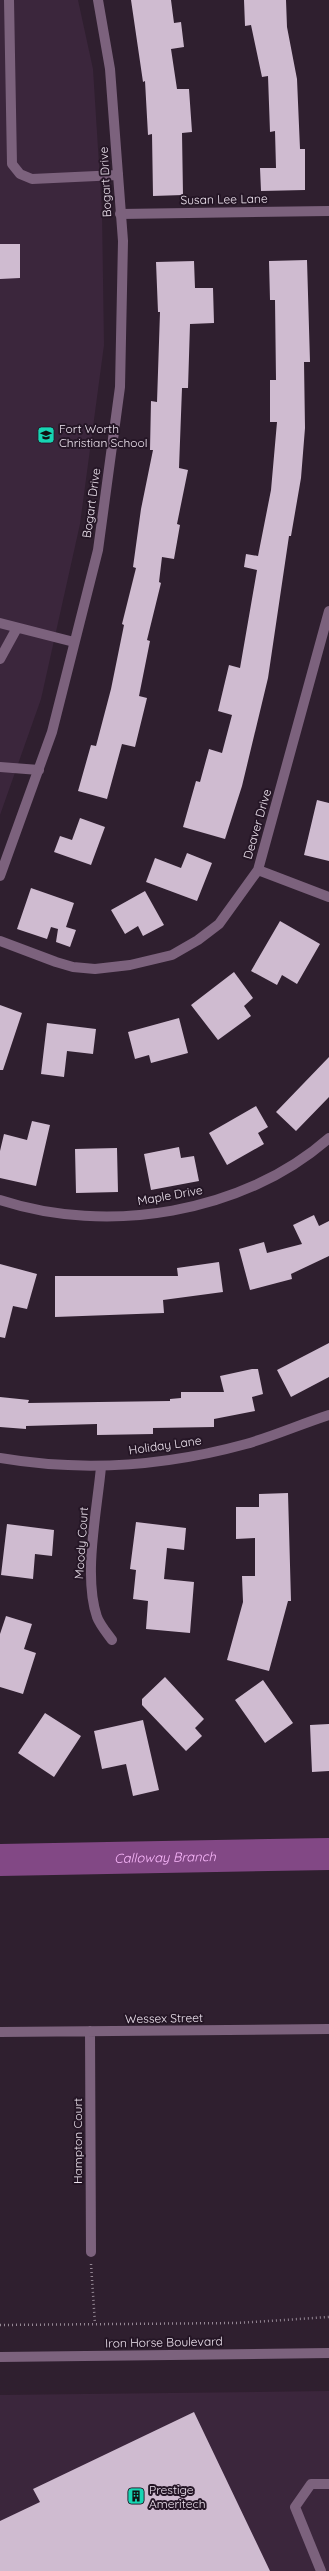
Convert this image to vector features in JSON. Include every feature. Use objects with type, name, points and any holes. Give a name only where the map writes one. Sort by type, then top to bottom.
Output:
[{"type":"street","points":[[9,0],[12,164],[20,174],[32,179],[118,175]]},
{"type":"street","name":"Bogart Drive","points":[[0,876],[52,732],[98,550],[120,386],[123,249],[110,70],[98,0]]},
{"type":"street","name":"Susan Lee Lane","points":[[120,214],[329,210]]},
{"type":"street","name":"Deaver Drive","points":[[0,941],[73,967],[95,969],[130,964],[172,955],[198,940],[219,924],[258,870],[329,611]]},
{"type":"street","points":[[0,623],[74,642]]},
{"type":"street","points":[[0,659],[17,628]]},
{"type":"street","points":[[0,767],[38,770]]},
{"type":"street","points":[[258,870],[329,897]]},
{"type":"street","name":"Maple Drive","points":[[0,1200],[26,1208],[88,1216],[152,1214],[201,1204],[260,1183],[293,1167],[329,1138]]},
{"type":"street","name":"Holiday Lane","points":[[0,1458],[39,1465],[101,1467],[187,1457],[239,1445],[329,1415]]},
{"type":"street","name":"Moody Court","points":[[101,1467],[90,1580],[93,1602],[98,1619],[112,1640]]},
{"type":"street","name":"Wessex Street","points":[[0,2032],[329,2029]]},
{"type":"street","name":"Hampton Court","points":[[90,2031],[91,2252]]},
{"type":"street","name":"Iron Horse Boulevard","points":[[0,2357],[329,2353]]},
{"type":"street","points":[[321,2571],[295,2507],[311,2484],[329,2484]]},
{"type":"path","points":[[91,2252],[95,2324]]},
{"type":"path","points":[[0,2325],[238,2324],[329,2317]]},
{"type":"shaded area","name":"Fort Worth Christian School","points":[[0,0],[78,0],[93,69],[102,212],[104,345],[80,524],[41,699],[0,815]]},
{"type":"shaded area","points":[[329,2391],[329,2571],[0,2571],[0,2395]]},
{"type":"building","points":[[131,0],[171,0],[174,23],[181,22],[184,47],[171,49],[177,89],[189,89],[192,132],[182,133],[183,195],[153,196],[152,134],[148,135],[145,81],[143,82]]},
{"type":"building","points":[[244,0],[286,0],[287,27],[297,79],[300,149],[305,149],[305,190],[261,191],[260,168],[276,168],[275,131],[270,132],[268,76],[262,77],[251,25],[245,26]]},
{"type":"building","points":[[0,244],[20,244],[20,278],[0,279]]},
{"type":"building","points":[[307,260],[310,362],[304,362],[305,428],[301,478],[291,536],[289,536],[268,678],[242,786],[225,839],[183,827],[196,781],[200,782],[209,749],[222,753],[232,715],[218,711],[229,665],[240,668],[257,570],[244,567],[246,554],[258,556],[271,490],[277,422],[270,422],[270,380],[276,380],[275,300],[270,300],[269,261]]},
{"type":"building","points":[[194,261],[195,288],[213,288],[214,323],[190,324],[188,388],[182,388],[179,468],[188,470],[177,524],[180,525],[174,559],[162,557],[159,582],[161,583],[147,640],[150,641],[139,696],[147,698],[135,747],[122,744],[107,799],[78,791],[91,745],[96,746],[111,689],[124,625],[122,624],[136,568],[133,567],[141,509],[153,450],[150,450],[151,401],[157,402],[160,312],[158,312],[156,262]]},
{"type":"building","points":[[317,800],[329,803],[329,861],[304,855]]},
{"type":"building","points":[[80,818],[105,827],[91,865],[54,852],[60,836],[72,840]]},
{"type":"building","points":[[187,853],[212,863],[197,901],[146,882],[155,858],[181,868]]},
{"type":"building","points":[[31,888],[74,903],[66,927],[76,930],[70,947],[56,942],[58,929],[51,927],[47,939],[17,929]]},
{"type":"building","points":[[145,891],[164,925],[143,936],[138,926],[125,934],[111,910]]},
{"type":"building","points":[[280,921],[320,944],[297,984],[282,975],[277,985],[251,971]]},
{"type":"building","points":[[234,972],[253,998],[244,1006],[251,1016],[218,1040],[191,1005]]},
{"type":"building","points":[[0,1005],[22,1013],[3,1070],[0,1070]]},
{"type":"building","points":[[179,1018],[188,1053],[151,1063],[149,1055],[135,1059],[128,1032]]},
{"type":"building","points":[[47,1023],[96,1029],[93,1054],[67,1051],[64,1077],[41,1074]]},
{"type":"building","points":[[329,1057],[329,1097],[296,1131],[276,1112]]},
{"type":"building","points":[[256,1106],[268,1127],[258,1133],[264,1144],[227,1165],[209,1133]]},
{"type":"building","points":[[32,1121],[50,1125],[36,1186],[0,1178],[0,1151],[4,1134],[27,1140]]},
{"type":"building","points":[[179,1147],[181,1158],[194,1156],[199,1181],[151,1190],[144,1154]]},
{"type":"building","points":[[117,1148],[118,1192],[76,1193],[75,1149]]},
{"type":"building","points":[[314,1215],[319,1226],[329,1221],[329,1256],[291,1274],[292,1279],[250,1290],[239,1249],[264,1242],[267,1253],[302,1244],[293,1225]]},
{"type":"building","points":[[219,1262],[223,1292],[163,1300],[164,1313],[55,1317],[55,1276],[178,1276],[177,1268]]},
{"type":"building","points":[[0,1264],[37,1274],[27,1309],[13,1306],[5,1338],[0,1337]]},
{"type":"building","points":[[329,1343],[329,1377],[291,1397],[277,1370]]},
{"type":"building","points":[[258,1369],[263,1394],[252,1397],[255,1411],[214,1419],[214,1427],[153,1428],[153,1434],[97,1435],[97,1424],[26,1426],[26,1429],[0,1427],[0,1397],[29,1400],[28,1403],[170,1401],[170,1399],[181,1398],[181,1392],[224,1392],[220,1376]]},
{"type":"building","points":[[288,1493],[291,1601],[288,1601],[269,1671],[227,1660],[243,1602],[242,1576],[255,1576],[255,1538],[236,1539],[236,1507],[259,1507],[259,1494]]},
{"type":"building","points":[[136,1522],[186,1528],[184,1550],[167,1548],[164,1579],[194,1582],[190,1633],[146,1629],[148,1601],[133,1599],[136,1570],[130,1569]]},
{"type":"building","points":[[7,1524],[54,1530],[52,1556],[35,1554],[33,1579],[1,1575]]},
{"type":"building","points":[[6,1616],[32,1624],[24,1649],[36,1653],[23,1694],[0,1687],[0,1634]]},
{"type":"building","points":[[165,1677],[204,1719],[195,1728],[202,1736],[186,1751],[142,1705],[142,1699]]},
{"type":"building","points":[[263,1680],[293,1723],[265,1743],[235,1700]]},
{"type":"building","points":[[45,1713],[81,1736],[54,1777],[18,1753]]},
{"type":"building","points":[[143,1720],[159,1790],[133,1796],[126,1764],[102,1769],[94,1731]]},
{"type":"building","points":[[329,1724],[329,1771],[312,1772],[310,1725]]},
{"type":"building","name":"Prestige Ameritech","points":[[194,2412],[270,2571],[0,2571],[0,2521],[40,2502],[33,2489]]},
{"type":"waterway","name":"Calloway Branch","points":[[0,1860],[329,1854]]},
{"type":"place","name":"Fort Worth Christian School","points":[[46,435]]},
{"type":"place","name":"Prestige Ameritech","points":[[136,2496]]}]
